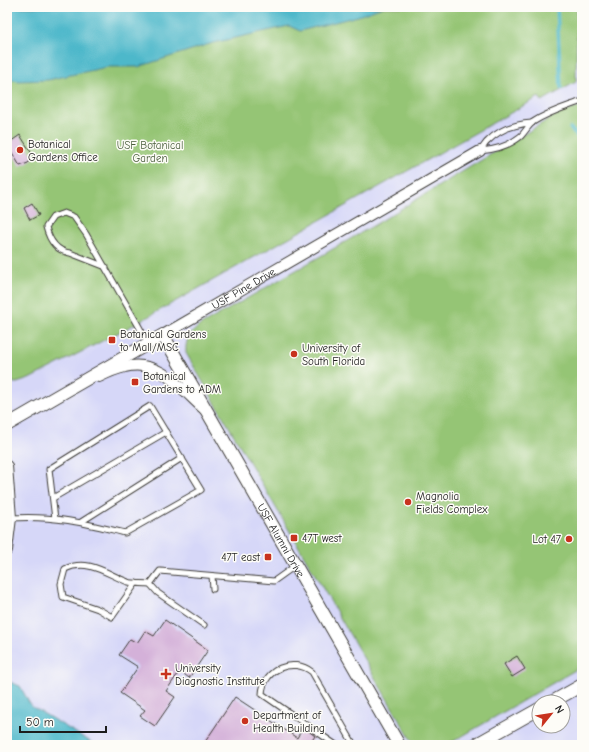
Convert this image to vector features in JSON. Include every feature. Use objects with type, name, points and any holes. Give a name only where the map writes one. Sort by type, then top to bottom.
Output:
[{"type":"street","name":"USF Pine Drive","points":[[7,425],[480,151]]},
{"type":"street","name":"USF Alumni Drive","points":[[163,335],[399,745]]},
{"type":"street","points":[[78,384],[126,367],[141,366],[156,369],[167,375],[207,412]]},
{"type":"street","points":[[7,466],[9,518],[7,550]]},
{"type":"street","points":[[566,694],[582,685]]},
{"type":"street","points":[[475,745],[531,714]]},
{"type":"lane","points":[[480,151],[493,150],[507,145],[520,136],[532,123],[555,111],[582,101]]},
{"type":"lane","points":[[480,151],[488,141],[506,128],[519,124],[532,123]]},
{"type":"lane","points":[[106,267],[70,253],[63,252],[56,246],[48,237],[46,227],[53,217],[64,213],[74,217],[106,267],[148,344]]},
{"type":"lane","points":[[9,518],[55,519],[81,522],[125,533],[201,490],[150,406],[49,469],[55,519]]},
{"type":"lane","points":[[53,498],[166,432]]},
{"type":"lane","points":[[81,522],[182,458]]},
{"type":"lane","points":[[136,583],[112,617],[98,609],[63,597],[61,584],[65,569],[73,565],[94,566],[129,582],[150,584],[158,593],[204,626]]},
{"type":"lane","points":[[150,584],[160,570],[274,581],[296,566]]},
{"type":"lane","points":[[212,576],[213,590]]},
{"type":"lane","points":[[336,745],[262,694],[263,685],[271,674],[277,669],[292,665],[300,665],[312,672],[354,745]]},
{"type":"shaded area","name":"University of South Florida","points":[[7,7],[582,7],[582,745],[7,745]]},
{"type":"green space","name":"USF Botanical Garden","points":[[7,7],[577,7],[576,82],[542,101],[539,97],[137,323],[29,379],[17,383],[7,382]]},
{"type":"green space","points":[[582,106],[582,666],[534,694],[531,694],[531,696],[454,741],[444,745],[414,745],[186,353],[187,341],[190,335],[199,326],[371,227],[559,113]]},
{"type":"water","points":[[7,7],[383,7],[358,16],[300,31],[289,26],[213,43],[138,67],[107,67],[48,80],[18,81],[7,79]]},
{"type":"water","points":[[7,681],[20,686],[31,706],[96,745],[7,745]]},
{"type":"building","name":"Botanical Gardens Office","points":[[20,135],[34,157],[28,163],[20,166],[7,144]]},
{"type":"building","points":[[32,203],[39,215],[30,220],[24,208]]},
{"type":"building","name":"University Diagnostic Institute","points":[[165,620],[208,650],[189,678],[180,671],[166,691],[175,697],[155,726],[140,716],[145,710],[120,693],[138,667],[119,655],[130,639],[137,643],[145,631],[154,636]]},
{"type":"building","points":[[517,656],[525,669],[512,677],[504,664]]},
{"type":"building","name":"Department of Health Building","points":[[235,697],[297,738],[303,727],[315,736],[309,745],[203,745]]},
{"type":"waterway","points":[[557,7],[561,88]]},
{"type":"waterway","points":[[570,128],[582,142]]},
{"type":"place","name":"Botanical Gardens Office","points":[[20,150]]},
{"type":"place","name":"Botanical Gardens to Mall/MSC","points":[[112,340]]},
{"type":"place","name":"University of South Florida","points":[[294,354]]},
{"type":"place","name":"Botanical Gardens to ADM","points":[[135,382]]},
{"type":"place","name":"Magnolia Fields Complex","points":[[408,502]]},
{"type":"place","name":"47T west","points":[[294,538]]},
{"type":"place","name":"Lot 47","points":[[569,539]]},
{"type":"place","name":"47T east","points":[[268,557]]},
{"type":"place","name":"University Diagnostic Institute","points":[[166,674]]},
{"type":"place","name":"Department of Health Building","points":[[245,721]]}]
